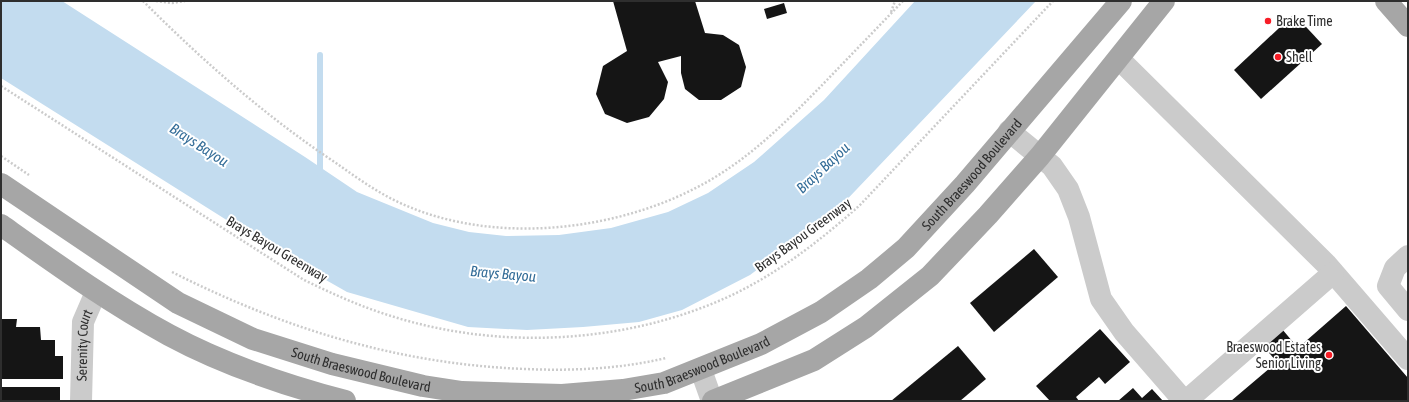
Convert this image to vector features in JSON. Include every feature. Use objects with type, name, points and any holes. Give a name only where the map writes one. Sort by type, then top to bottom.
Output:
[{"type":"main road","name":"South Braeswood Boulevard","points":[[1,184],[178,303],[253,338],[332,364],[423,386],[462,392],[499,397],[562,395],[623,390],[664,382],[700,370],[761,344],[821,312],[869,279],[906,248],[965,184],[1121,1]]},
{"type":"main road","points":[[712,401],[814,360],[866,327],[930,276],[988,216],[1040,156],[1164,1]]},
{"type":"main road","points":[[1386,1],[1408,26]]},
{"type":"main road","points":[[1,225],[96,292],[171,336],[240,367],[313,393],[345,401]]},
{"type":"street","points":[[1119,59],[1333,272],[1408,359]]},
{"type":"street","points":[[1009,131],[1052,166],[1068,189],[1079,217],[1101,299],[1124,332],[1185,401],[1333,272]]},
{"type":"street","points":[[1408,256],[1395,268],[1388,286],[1408,310]]},
{"type":"street","name":"Serenity Court","points":[[81,401],[83,322],[96,292]]},
{"type":"street","points":[[700,370],[712,401]]},
{"type":"path","points":[[143,1],[248,100],[307,144],[362,181],[391,198],[420,210],[481,226],[520,228],[563,227],[602,221],[642,210],[681,195],[712,179],[752,152],[788,120],[903,1]]},
{"type":"path","points":[[156,1],[172,3],[185,1]]},
{"type":"path","points":[[890,14],[895,1]]},
{"type":"path","name":"Brays Bayou Greenway","points":[[1,86],[304,280],[346,300],[386,315],[420,324],[472,334],[526,338],[569,337],[616,331],[686,314],[723,299],[786,263],[837,225],[860,205],[1053,1]]},
{"type":"path","points":[[1,156],[33,178]]},
{"type":"path","points":[[170,271],[262,314],[323,336],[410,356],[457,364],[543,370],[613,367],[669,357]]},
{"type":"water","name":"Brays Bayou","points":[[1,1],[62,1],[357,192],[433,223],[469,232],[506,236],[559,235],[611,228],[668,212],[708,193],[754,162],[824,100],[915,1],[1036,1],[836,211],[750,275],[682,310],[639,322],[527,330],[468,327],[347,292],[282,255],[1,78]]},
{"type":"building","points":[[613,1],[695,1],[705,33],[723,35],[739,45],[746,67],[741,87],[721,100],[699,100],[685,89],[681,73],[681,56],[658,62],[668,82],[664,99],[649,117],[627,123],[605,114],[596,94],[603,66],[627,51]]},
{"type":"building","points":[[784,3],[787,13],[767,19],[764,9]]},
{"type":"building","name":"Shell","points":[[1294,14],[1322,44],[1261,99],[1234,70]]},
{"type":"building","points":[[1034,249],[1058,277],[994,332],[970,303]]},
{"type":"building","name":"Braeswood Estates Senior Living","points":[[1346,306],[1408,378],[1408,401],[1231,401],[1277,362],[1263,346],[1282,329],[1298,348]]},
{"type":"building","points":[[1,319],[17,319],[16,327],[40,327],[41,340],[55,340],[55,356],[63,356],[63,379],[1,379]]},
{"type":"building","points":[[1100,329],[1130,362],[1105,384],[1099,377],[1076,397],[1079,401],[1050,401],[1036,386]]},
{"type":"building","points":[[958,346],[986,379],[960,401],[891,401]]},
{"type":"building","points":[[1,387],[60,387],[60,401],[1,401]]},
{"type":"building","points":[[1133,388],[1142,398],[1152,389],[1163,401],[1118,401]]},
{"type":"waterway","points":[[320,55],[320,175]]},
{"type":"place","name":"Brake Time","points":[[1268,21]]},
{"type":"place","name":"Shell","points":[[1278,57]]},
{"type":"place","name":"Braeswood Estates Senior Living","points":[[1329,355]]}]
